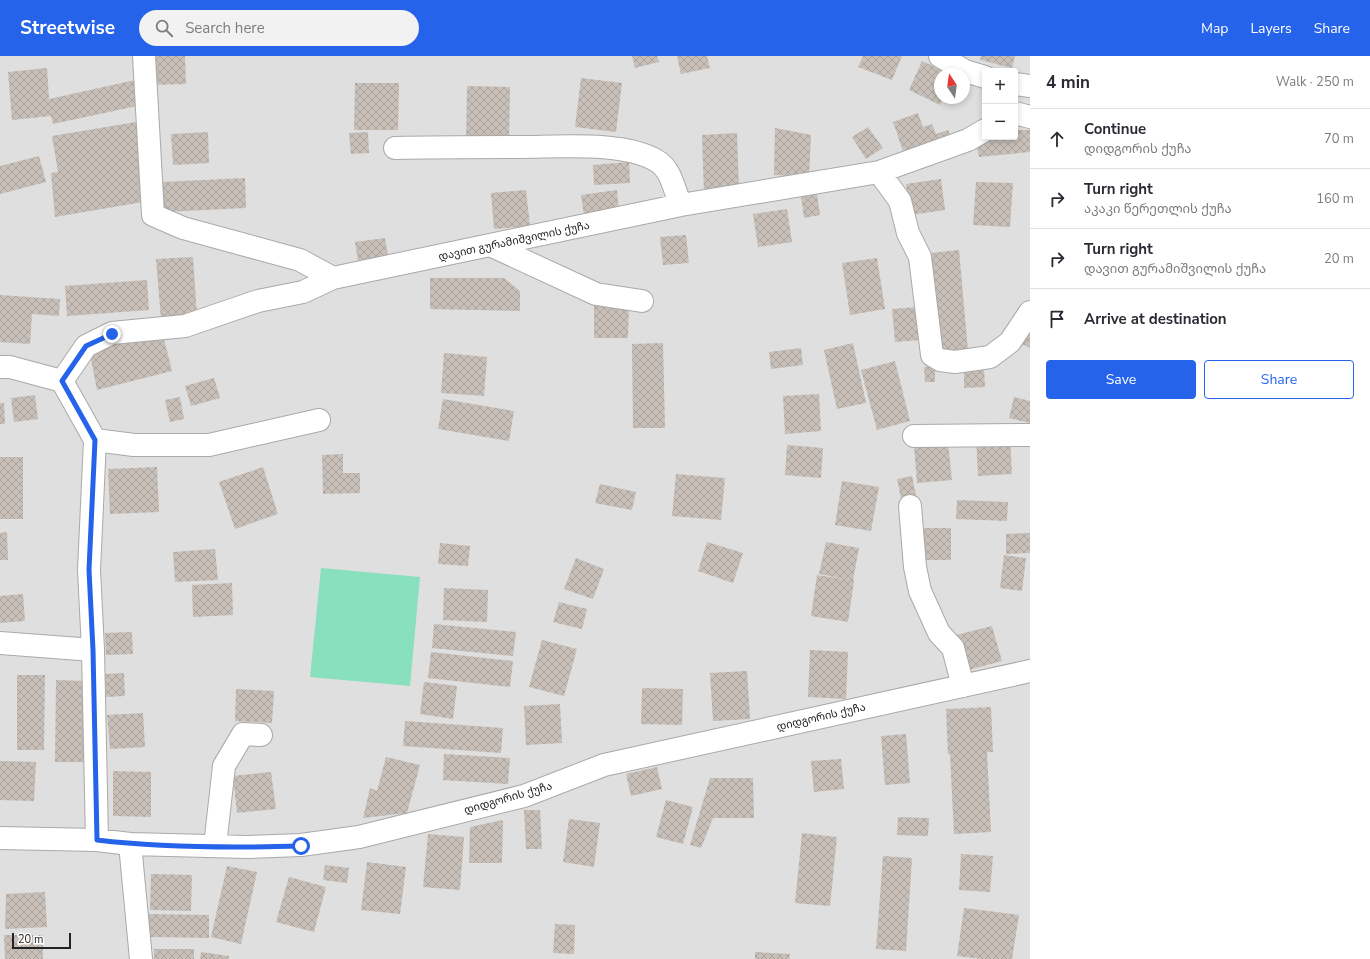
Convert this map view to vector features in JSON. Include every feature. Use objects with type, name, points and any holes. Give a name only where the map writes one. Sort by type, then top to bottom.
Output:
[{"type":"street","points":[[144,56],[153,215],[182,228],[300,260],[333,278]]},
{"type":"street","points":[[940,56],[965,71],[982,76]]},
{"type":"street","points":[[1018,84],[1030,86]]},
{"type":"street","points":[[1018,114],[1030,116]]},
{"type":"street","name":"დავით გურამიშვილის ქუჩა","points":[[62,381],[86,346],[112,334],[185,326],[258,301],[303,292],[333,278],[682,205],[879,172],[968,140],[982,132]]},
{"type":"street","points":[[395,148],[596,147],[640,152],[659,162],[671,177],[674,191],[682,205]]},
{"type":"street","points":[[879,172],[900,201],[908,233],[920,257],[932,355],[940,360],[956,362],[990,357],[1010,342],[1030,312]]},
{"type":"street","points":[[490,245],[596,294],[642,301]]},
{"type":"street","points":[[0,367],[10,367],[62,381],[95,440],[89,570],[93,650],[97,840]]},
{"type":"street","points":[[95,440],[134,445],[209,445],[319,420]]},
{"type":"street","points":[[914,436],[1030,435]]},
{"type":"street","points":[[910,506],[915,567],[920,591],[939,633],[953,648],[963,686]]},
{"type":"street","points":[[0,643],[93,650]]},
{"type":"street","name":"დიდგორის ქუჩა","points":[[0,838],[97,840],[130,844],[301,846],[359,837],[524,796],[604,766],[1030,671]]},
{"type":"street","points":[[215,846],[224,766],[243,734],[261,735]]},
{"type":"street","points":[[130,844],[141,959]]},
{"type":"shaded area","points":[[0,56],[1030,56],[1030,959],[0,959]]},
{"type":"green space","points":[[321,568],[420,577],[410,686],[310,677]]},
{"type":"building","points":[[151,56],[185,56],[186,84],[152,85]]},
{"type":"building","points":[[632,56],[657,56],[659,62],[635,68]]},
{"type":"building","points":[[677,56],[707,56],[710,68],[681,74]]},
{"type":"building","points":[[863,56],[902,56],[892,80],[858,67]]},
{"type":"building","points":[[981,56],[1015,56],[1012,68],[980,60]]},
{"type":"building","points":[[922,61],[938,68],[934,68],[934,102],[909,90]]},
{"type":"building","points":[[47,68],[49,99],[135,80],[137,106],[53,124],[51,116],[12,120],[8,72]]},
{"type":"building","points":[[581,78],[622,83],[616,132],[575,127]]},
{"type":"building","points":[[355,83],[399,83],[398,130],[354,130]]},
{"type":"building","points":[[467,86],[510,87],[509,143],[466,142]]},
{"type":"building","points":[[918,113],[923,127],[932,124],[936,134],[948,130],[951,137],[929,145],[928,142],[903,151],[893,122]]},
{"type":"building","points":[[136,122],[142,159],[143,202],[55,217],[51,173],[58,172],[52,136]]},
{"type":"building","points":[[868,127],[883,148],[866,159],[852,137]]},
{"type":"building","points":[[775,128],[811,135],[809,177],[774,175]]},
{"type":"building","points":[[1018,130],[1030,130],[1030,152],[979,157],[976,143],[987,140],[1018,140]]},
{"type":"building","points":[[208,132],[209,163],[173,165],[171,134]]},
{"type":"building","points":[[368,132],[369,153],[351,154],[349,133]]},
{"type":"building","points":[[737,133],[739,189],[704,194],[702,135]]},
{"type":"building","points":[[39,156],[46,182],[0,194],[0,166]]},
{"type":"building","points":[[629,162],[630,183],[594,185],[593,165]]},
{"type":"building","points":[[245,178],[246,208],[164,212],[162,182]]},
{"type":"building","points":[[941,179],[945,210],[910,215],[906,184]]},
{"type":"building","points":[[976,182],[1013,183],[1010,227],[973,225]]},
{"type":"building","points":[[526,190],[530,226],[494,229],[491,193]]},
{"type":"building","points":[[617,190],[619,212],[584,216],[581,195]]},
{"type":"building","points":[[817,194],[820,215],[804,218],[801,197]]},
{"type":"building","points":[[787,209],[792,242],[758,247],[753,214]]},
{"type":"building","points":[[686,235],[689,263],[663,265],[660,237]]},
{"type":"building","points":[[385,238],[389,262],[359,267],[355,242]]},
{"type":"building","points":[[959,250],[968,351],[939,353],[930,253]]},
{"type":"building","points":[[193,257],[197,316],[161,319],[156,259]]},
{"type":"building","points":[[877,258],[885,309],[850,315],[842,263]]},
{"type":"building","points":[[430,278],[504,278],[520,291],[520,311],[430,309]]},
{"type":"building","points":[[147,280],[149,310],[67,316],[65,286]]},
{"type":"building","points":[[0,295],[60,299],[59,316],[32,314],[30,344],[0,342]]},
{"type":"building","points":[[594,304],[629,304],[628,338],[594,338]]},
{"type":"building","points":[[918,307],[921,340],[895,342],[892,309]]},
{"type":"building","points":[[1030,326],[1030,348],[1018,342]]},
{"type":"building","points":[[164,339],[172,371],[97,390],[91,359],[95,352],[113,343]]},
{"type":"building","points":[[663,343],[665,428],[633,428],[632,344]]},
{"type":"building","points":[[853,343],[866,403],[837,409],[824,350]]},
{"type":"building","points":[[801,348],[803,365],[771,369],[769,352]]},
{"type":"building","points":[[444,353],[487,357],[484,396],[441,393]]},
{"type":"building","points":[[895,361],[910,421],[877,430],[861,370]]},
{"type":"building","points":[[935,366],[935,382],[925,382],[924,367]]},
{"type":"building","points":[[984,369],[985,387],[964,388],[964,370]]},
{"type":"building","points":[[214,378],[220,398],[191,406],[185,386]]},
{"type":"building","points":[[819,394],[821,431],[785,434],[783,396]]},
{"type":"building","points":[[35,395],[38,419],[14,422],[11,398]]},
{"type":"building","points":[[180,397],[184,419],[170,422],[165,400]]},
{"type":"building","points":[[1014,397],[1030,401],[1030,423],[1009,418]]},
{"type":"building","points":[[443,399],[514,411],[509,441],[438,429]]},
{"type":"building","points":[[0,403],[4,403],[5,424],[0,424]]},
{"type":"building","points":[[1010,436],[1012,474],[978,476],[976,438]]},
{"type":"building","points":[[948,443],[952,480],[917,483],[914,446]]},
{"type":"building","points":[[787,445],[823,448],[821,478],[785,475]]},
{"type":"building","points":[[343,454],[343,473],[360,473],[360,493],[323,494],[322,455]]},
{"type":"building","points":[[0,457],[23,457],[23,519],[0,519]]},
{"type":"building","points":[[157,467],[159,512],[110,514],[108,469]]},
{"type":"building","points":[[263,467],[278,514],[235,529],[219,482]]},
{"type":"building","points":[[676,474],[725,478],[721,520],[672,516]]},
{"type":"building","points":[[912,476],[917,500],[902,503],[897,479]]},
{"type":"building","points":[[842,481],[879,487],[871,531],[835,525]]},
{"type":"building","points":[[600,484],[636,492],[632,510],[595,503]]},
{"type":"building","points":[[957,500],[1008,502],[1007,521],[956,519]]},
{"type":"building","points":[[919,528],[951,528],[951,560],[918,560]]},
{"type":"building","points":[[7,532],[8,560],[0,560],[0,533]]},
{"type":"building","points":[[1030,533],[1030,553],[1006,554],[1006,534]]},
{"type":"building","points":[[707,542],[743,553],[733,583],[698,571]]},
{"type":"building","points":[[826,542],[859,548],[853,580],[848,622],[811,616],[817,575],[850,580],[819,574]]},
{"type":"building","points":[[440,543],[470,546],[468,566],[438,564]]},
{"type":"building","points":[[215,549],[218,580],[175,582],[173,552]]},
{"type":"building","points":[[1004,555],[1026,558],[1022,591],[1000,588]]},
{"type":"building","points":[[576,558],[604,569],[593,599],[564,589]]},
{"type":"building","points":[[232,583],[233,615],[193,617],[192,585]]},
{"type":"building","points":[[444,588],[488,590],[487,622],[443,620]]},
{"type":"building","points":[[23,594],[25,621],[0,623],[0,596]]},
{"type":"building","points":[[559,602],[587,609],[582,629],[553,622]]},
{"type":"building","points":[[434,624],[516,632],[513,656],[432,648]]},
{"type":"building","points":[[992,626],[1002,661],[965,671],[956,635]]},
{"type":"building","points":[[132,632],[133,654],[106,655],[105,633]]},
{"type":"building","points":[[542,640],[577,649],[564,696],[529,687]]},
{"type":"building","points":[[810,650],[848,652],[846,699],[808,697]]},
{"type":"building","points":[[431,652],[513,661],[510,687],[428,678]]},
{"type":"building","points":[[747,671],[750,719],[713,721],[710,673]]},
{"type":"building","points":[[124,673],[125,696],[106,697],[105,674]]},
{"type":"building","points":[[17,675],[45,675],[44,750],[17,750]]},
{"type":"building","points":[[56,680],[84,681],[84,762],[55,762]]},
{"type":"building","points":[[424,682],[457,686],[453,719],[420,714]]},
{"type":"building","points":[[642,688],[683,689],[682,725],[641,724]]},
{"type":"building","points":[[236,689],[274,691],[272,723],[235,721]]},
{"type":"building","points":[[560,704],[562,743],[526,745],[524,706]]},
{"type":"building","points":[[991,707],[993,752],[987,752],[991,832],[954,834],[946,709]]},
{"type":"building","points":[[143,713],[145,747],[110,749],[107,715]]},
{"type":"building","points":[[405,721],[503,728],[501,753],[403,746]]},
{"type":"building","points":[[906,734],[910,783],[885,785],[881,736]]},
{"type":"building","points":[[444,754],[510,758],[508,784],[443,780]]},
{"type":"building","points":[[386,757],[420,765],[407,813],[363,818],[370,788],[377,791]]},
{"type":"building","points":[[841,759],[844,789],[814,792],[811,761]]},
{"type":"building","points":[[0,761],[36,762],[34,801],[0,800]]},
{"type":"building","points":[[657,767],[662,789],[631,796],[626,774]]},
{"type":"building","points":[[113,771],[151,772],[151,817],[113,816]]},
{"type":"building","points":[[271,772],[276,809],[237,813],[233,776]]},
{"type":"building","points":[[710,778],[753,778],[754,818],[713,818],[701,848],[690,845]]},
{"type":"building","points":[[666,800],[693,807],[683,844],[656,837]]},
{"type":"building","points":[[524,810],[540,810],[542,849],[526,849]]},
{"type":"building","points":[[898,817],[929,818],[928,836],[897,835]]},
{"type":"building","points":[[569,819],[600,823],[594,867],[563,862]]},
{"type":"building","points":[[503,820],[502,863],[469,863],[470,827]]},
{"type":"building","points":[[802,833],[837,837],[830,906],[795,903]]},
{"type":"building","points":[[428,834],[464,837],[460,890],[423,887]]},
{"type":"building","points":[[961,854],[993,856],[990,892],[959,890]]},
{"type":"building","points":[[883,856],[912,858],[906,951],[876,949]]},
{"type":"building","points":[[367,862],[406,867],[400,914],[361,910]]},
{"type":"building","points":[[325,865],[349,868],[347,883],[323,880]]},
{"type":"building","points":[[227,866],[257,872],[241,944],[211,937]]},
{"type":"building","points":[[151,874],[192,875],[191,911],[150,910]]},
{"type":"building","points":[[289,877],[326,887],[314,932],[276,922]]},
{"type":"building","points":[[45,892],[47,927],[5,929],[6,894]]},
{"type":"building","points":[[964,908],[1019,915],[1012,959],[982,959],[957,956]]},
{"type":"building","points":[[147,914],[209,915],[209,938],[151,937]]},
{"type":"building","points":[[555,924],[575,925],[574,954],[553,953]]},
{"type":"building","points":[[4,935],[43,935],[43,959],[5,959]]},
{"type":"building","points":[[154,949],[194,949],[194,959],[154,959]]},
{"type":"building","points":[[201,952],[229,956],[229,959],[200,959]]},
{"type":"building","points":[[755,952],[790,954],[789,959],[755,959]]},
{"type":"route","points":[[112,334],[86,346],[62,381],[95,440],[89,570],[93,650],[97,840],[130,844],[247,847],[301,846]]}]
